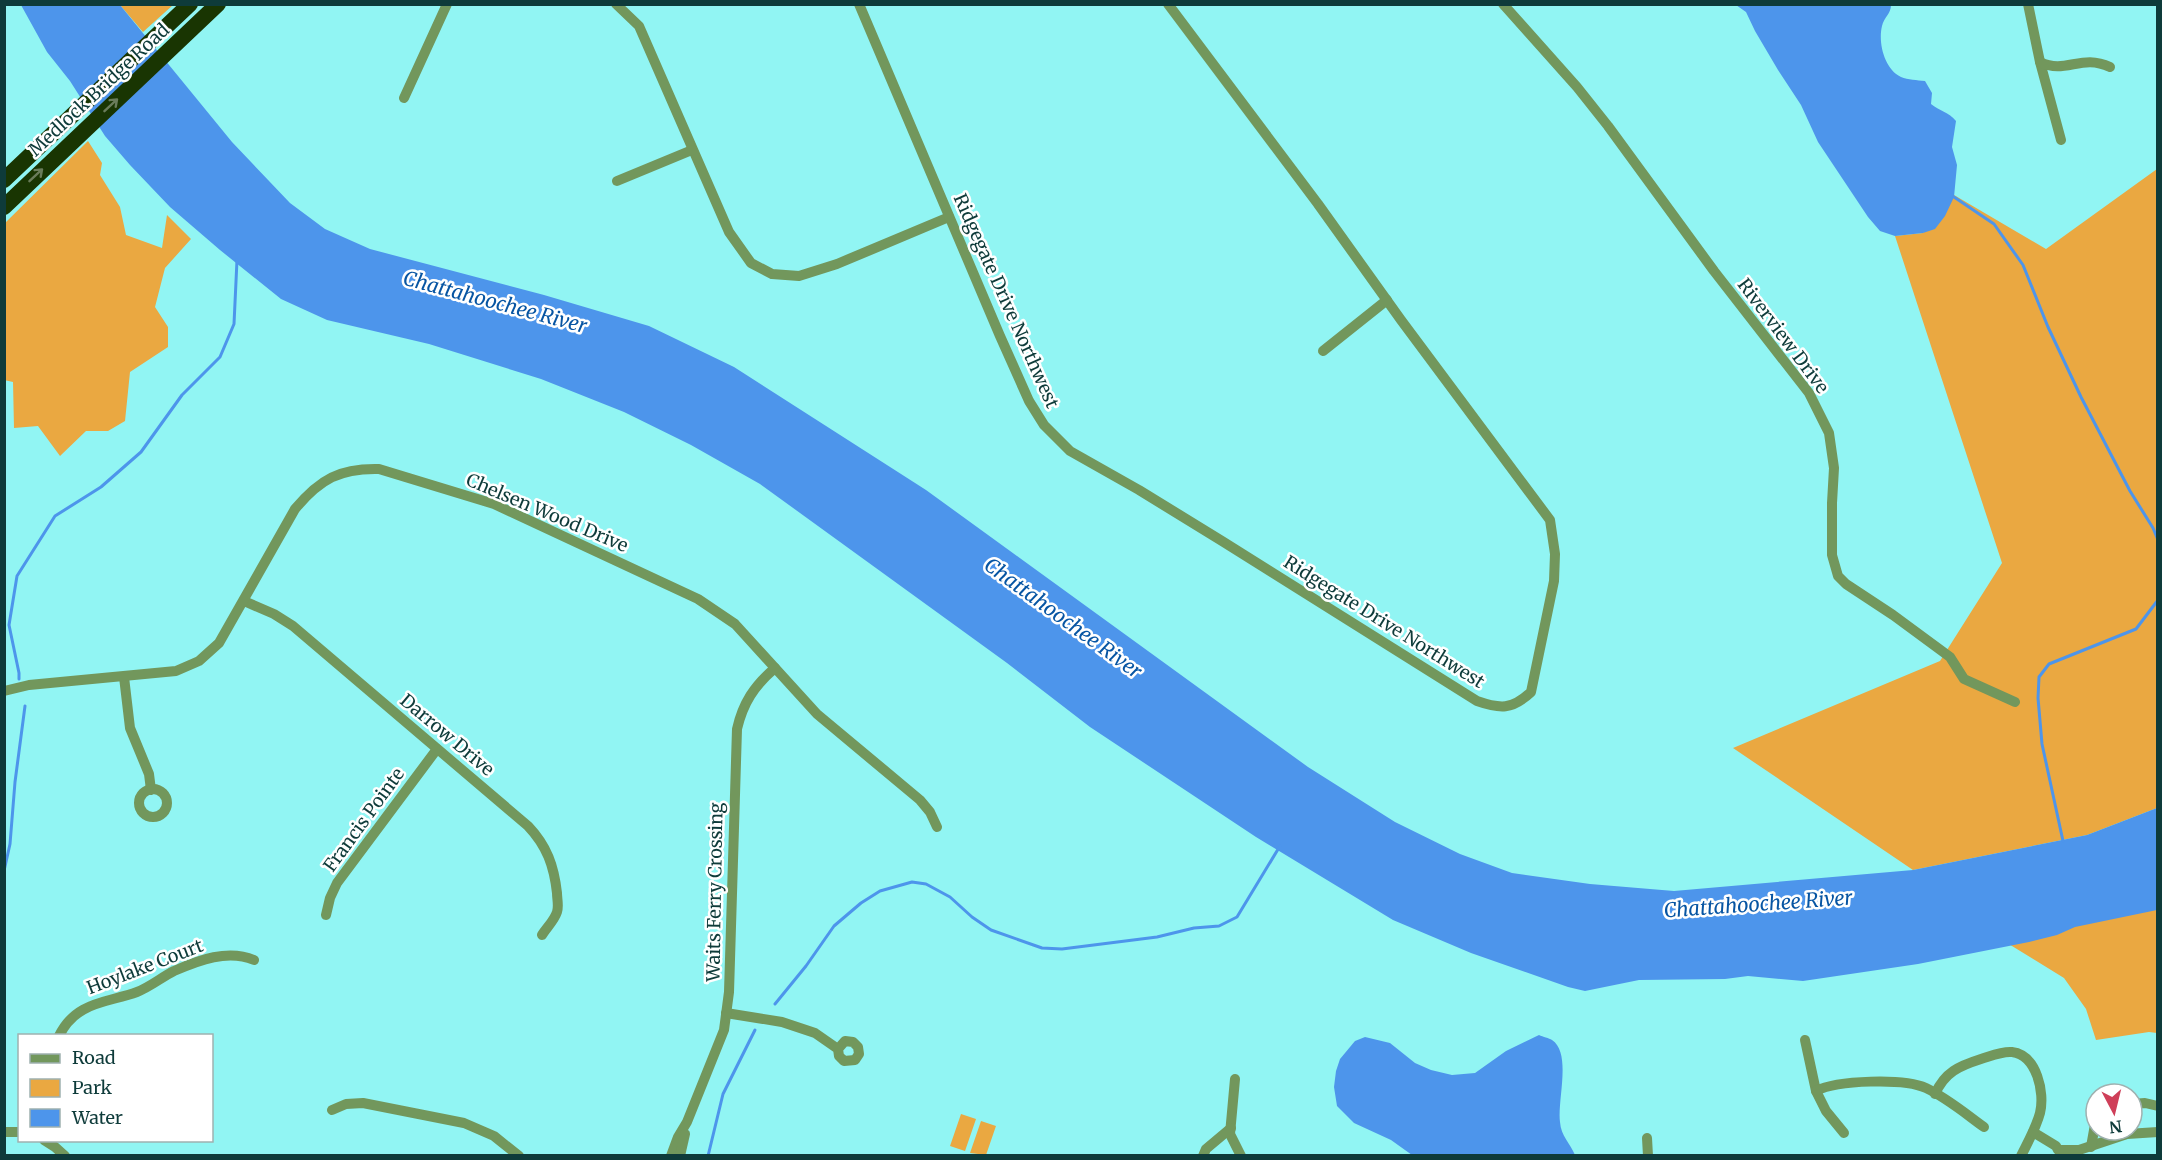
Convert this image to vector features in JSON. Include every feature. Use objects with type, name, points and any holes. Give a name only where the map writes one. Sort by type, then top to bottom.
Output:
[{"type":"highway","name":"Medlock Bridge Road","points":[[4,207],[218,4]]},
{"type":"highway","name":"Medlock Bridge Road","points":[[4,180],[186,9]]},
{"type":"street","points":[[404,98],[447,4]]},
{"type":"street","points":[[616,4],[639,26],[729,232],[751,263],[772,274],[799,276],[816,272],[950,217]]},
{"type":"street","name":"Ridgegate Drive Northwest","points":[[859,4],[1029,401],[1044,425],[1070,451],[1207,531],[1477,701],[1501,708],[1523,700],[1531,692],[1554,581],[1555,554],[1550,520],[1168,4]]},
{"type":"street","name":"Riverview Drive","points":[[1503,4],[1577,87],[1608,126],[1714,271],[1809,393],[1829,433],[1834,468],[1832,555],[1838,576],[1950,657],[1964,679],[2015,702]]},
{"type":"street","points":[[2028,4],[2040,62],[2061,140]]},
{"type":"street","points":[[2040,62],[2050,67],[2061,68],[2074,62],[2099,61],[2110,67]]},
{"type":"street","points":[[617,180],[692,150]]},
{"type":"street","points":[[1323,351],[1387,300]]},
{"type":"street","name":"Chelsen Wood Drive","points":[[4,691],[29,685],[176,671],[199,661],[219,643],[295,509],[308,493],[323,481],[340,473],[359,468],[379,469],[494,504],[698,598],[735,624],[829,726],[920,800],[930,812],[937,827]]},
{"type":"street","name":"Darrow Drive","points":[[244,601],[274,614],[293,626],[528,826],[545,847],[555,873],[558,908],[554,919],[542,935]]},
{"type":"street","name":"Waits Ferry Crossing","points":[[671,1155],[687,1122],[724,1030],[729,992],[737,729],[741,711],[749,695],[775,668]]},
{"type":"street","points":[[124,677],[130,728],[149,774],[151,790]]},
{"type":"street","name":"Francis Pointe","points":[[326,915],[337,883],[437,749]]},
{"type":"street","name":"Hoylake Court","points":[[60,1034],[77,1013],[96,1002],[138,992],[174,972],[205,960],[233,954],[254,960]]},
{"type":"street","points":[[726,1013],[782,1022],[815,1033],[838,1049]]},
{"type":"street","points":[[1805,1040],[1816,1091],[1826,1111],[1844,1133]]},
{"type":"street","points":[[1935,1094],[1945,1077],[1960,1066],[1999,1053],[2019,1054],[2031,1064],[2041,1089],[2040,1113],[2021,1155]]},
{"type":"street","points":[[1235,1079],[1230,1134],[1241,1155]]},
{"type":"street","points":[[1816,1091],[1841,1083],[1883,1082],[1916,1085],[1935,1094],[1984,1127]]},
{"type":"street","points":[[332,1110],[346,1104],[363,1102],[464,1123],[494,1136],[519,1155]]},
{"type":"street","name":"Waits Ferry Crossing","points":[[680,1155],[687,1122]]},
{"type":"street","points":[[1203,1155],[1206,1149],[1231,1128]]},
{"type":"street","points":[[2033,1132],[2056,1146],[2058,1150],[2079,1150],[2127,1134],[2157,1132]]},
{"type":"street","points":[[1647,1137],[1648,1155]]},
{"type":"street","points":[[47,1142],[65,1155]]},
{"type":"street","points":[[2091,1147],[2092,1142]]},
{"type":"green space","points":[[120,5],[173,5],[143,32]]},
{"type":"green space","points":[[88,141],[102,163],[100,175],[120,207],[126,235],[162,248],[167,215],[191,239],[165,268],[155,307],[168,327],[168,347],[130,372],[125,421],[108,431],[86,431],[60,456],[38,426],[14,428],[13,382],[4,380],[5,223]]},
{"type":"green space","points":[[2157,169],[2157,808],[2087,835],[1913,870],[1733,748],[1940,661],[2002,563],[1895,236],[1923,233],[1954,195],[2046,249]]},
{"type":"green space","points":[[2157,893],[2157,1033],[2149,1032],[2096,1040],[2086,1009],[2064,978],[1981,927]]},
{"type":"green space","points":[[961,1114],[976,1119],[965,1151],[950,1146]]},
{"type":"green space","points":[[981,1121],[996,1126],[986,1155],[970,1153]]},
{"type":"water","name":"Chattahoochee River","points":[[21,5],[120,5],[232,142],[290,203],[325,229],[370,249],[544,295],[649,326],[734,367],[926,490],[1308,767],[1395,822],[1460,854],[1512,873],[1590,884],[1674,891],[1913,870],[2087,835],[2157,808],[2157,910],[2075,927],[2057,935],[2029,942],[1918,964],[1803,981],[1748,976],[1725,979],[1639,980],[1585,991],[1471,953],[1393,920],[1256,837],[1090,727],[1007,663],[760,484],[691,445],[624,412],[541,379],[429,344],[327,320],[281,299],[170,207],[130,165],[105,136],[70,81],[47,52]]},
{"type":"water","points":[[1736,5],[1891,5],[1881,32],[1886,62],[1901,77],[1925,81],[1932,93],[1931,104],[1956,121],[1952,147],[1957,165],[1954,197],[1945,216],[1935,229],[1923,233],[1895,236],[1880,231],[1868,217],[1818,142],[1801,105],[1778,70],[1746,12]]},
{"type":"water","points":[[1539,1035],[1552,1040],[1558,1046],[1561,1055],[1563,1066],[1560,1122],[1575,1155],[1412,1155],[1391,1140],[1354,1123],[1337,1106],[1334,1087],[1340,1059],[1355,1041],[1365,1037],[1390,1043],[1415,1063],[1452,1075],[1475,1073],[1506,1051]]},
{"type":"waterway","points":[[1954,197],[1994,224],[2023,265],[2048,327],[2081,397],[2158,540]]},
{"type":"waterway","points":[[19,679],[9,625],[17,576],[55,516],[101,487],[141,452],[182,395],[220,357],[234,324],[237,260]]},
{"type":"waterway","points":[[2063,841],[2042,744],[2038,698],[2039,677],[2049,664],[2136,629],[2158,600]]},
{"type":"waterway","points":[[4,871],[10,844],[25,706]]},
{"type":"waterway","points":[[775,1004],[834,926],[861,903],[880,891],[912,882],[926,884],[950,897],[991,930],[1042,948],[1062,949],[1157,937],[1194,928],[1219,926],[1237,917],[1280,846]]},
{"type":"waterway","points":[[708,1156],[723,1094],[755,1030]]}]
